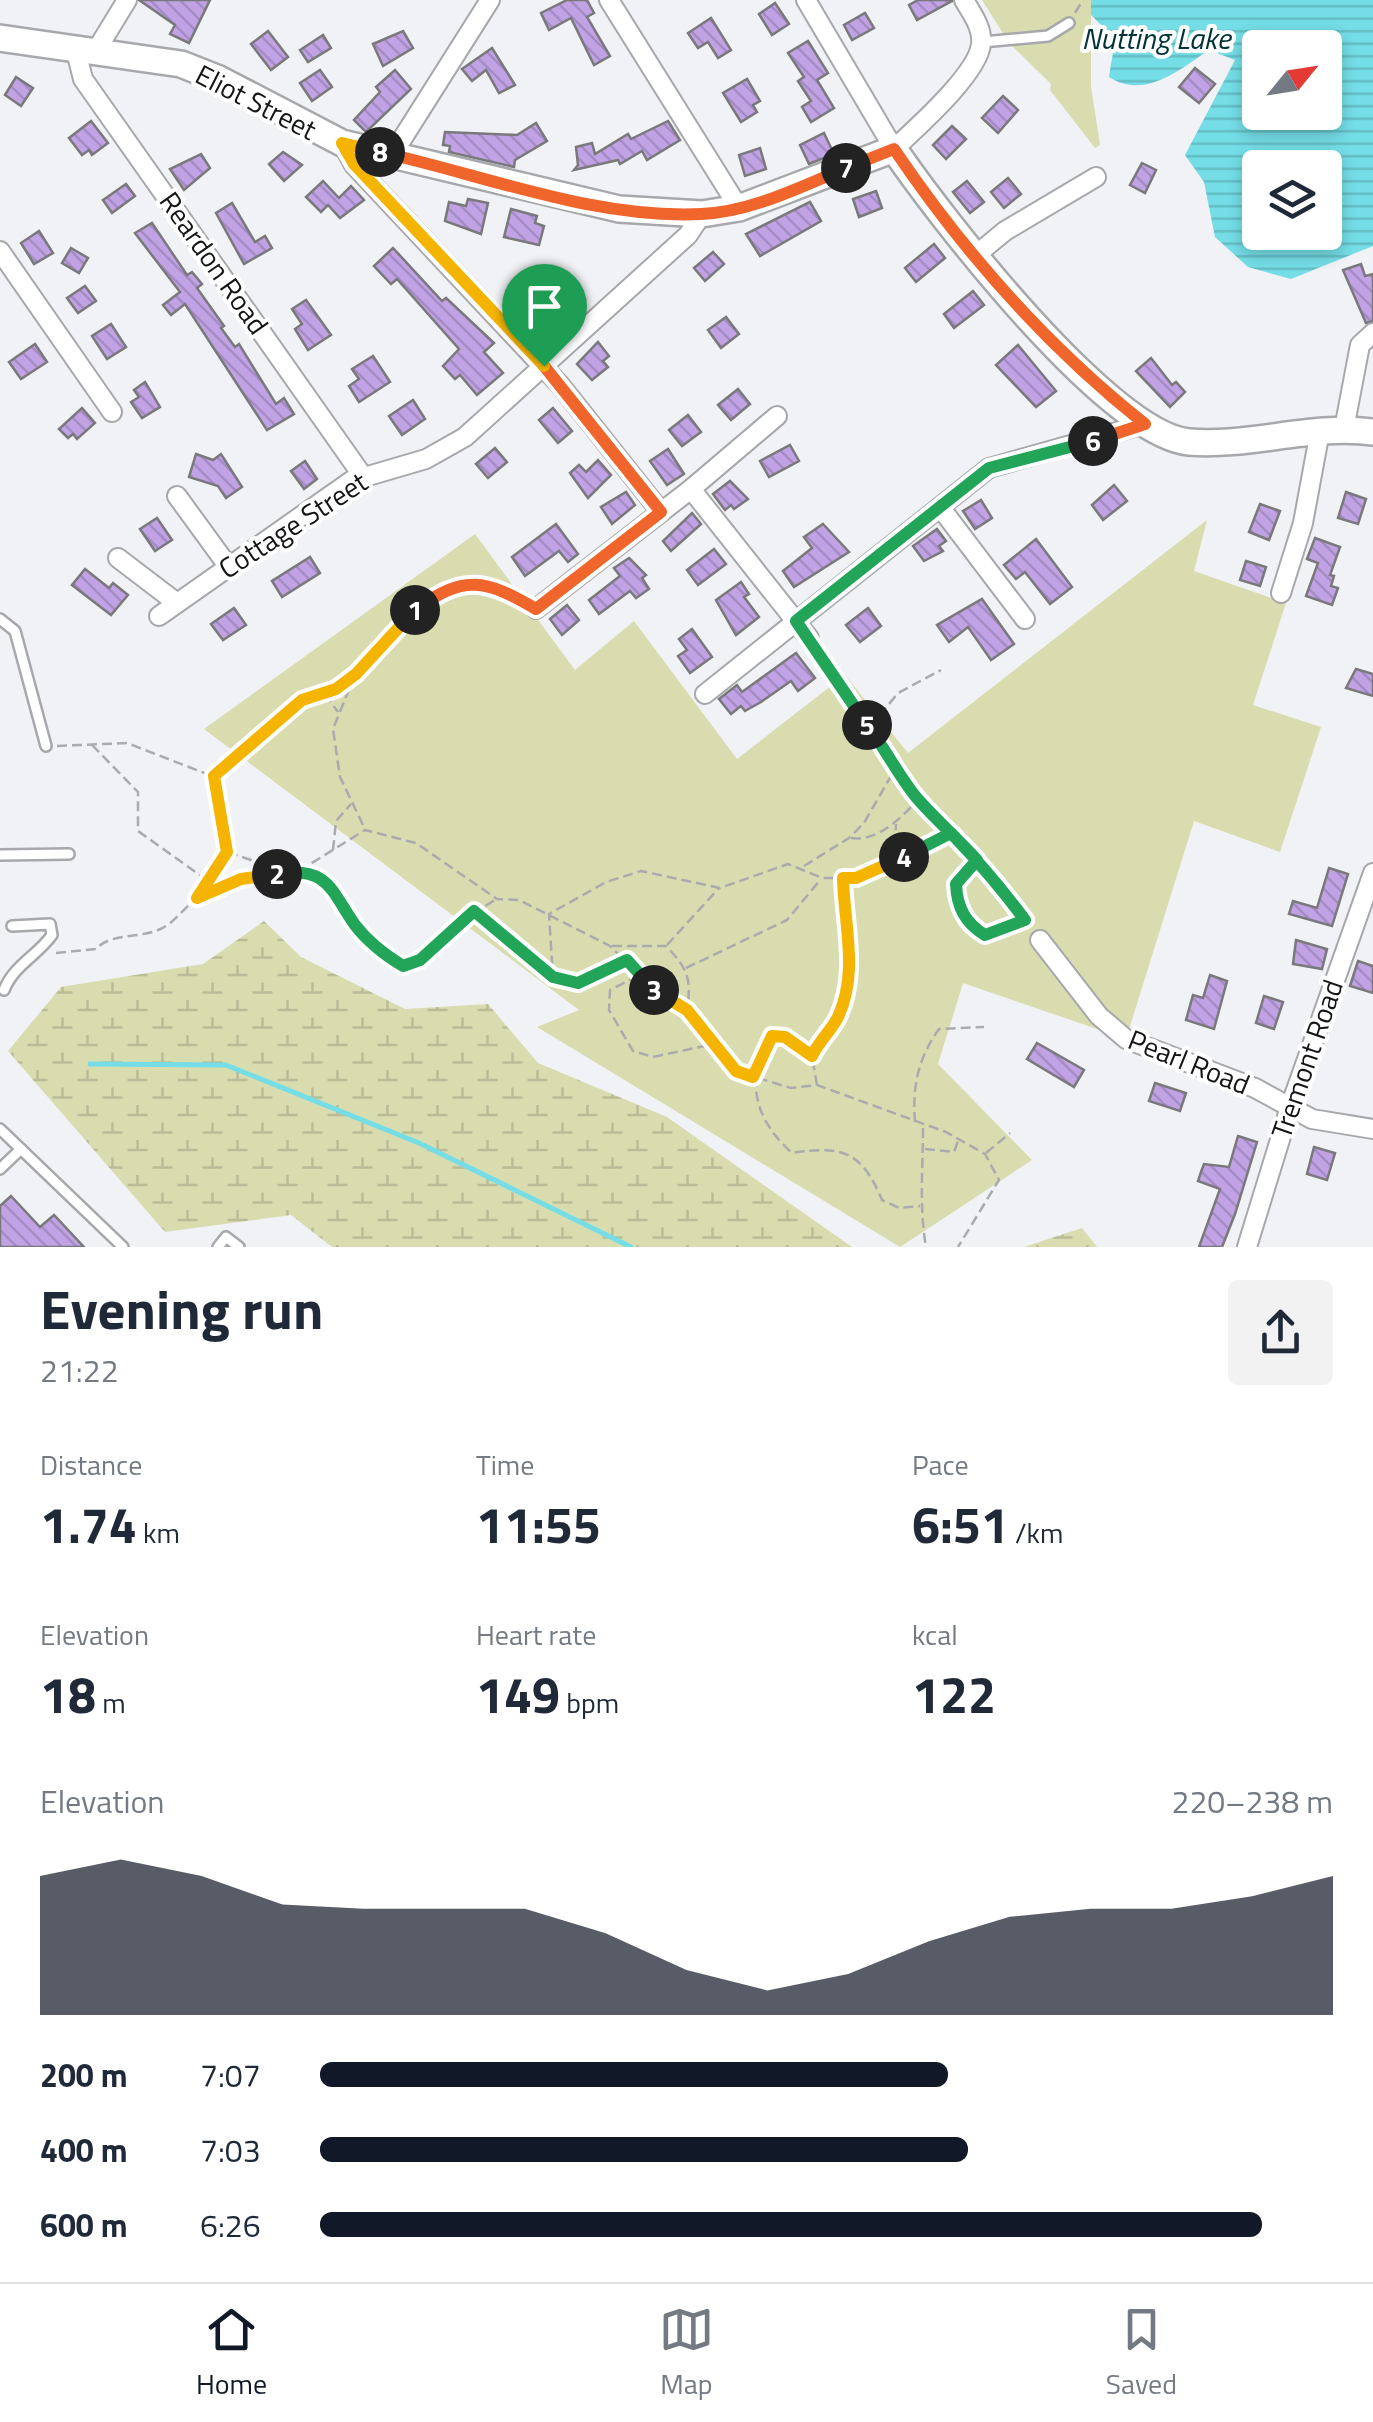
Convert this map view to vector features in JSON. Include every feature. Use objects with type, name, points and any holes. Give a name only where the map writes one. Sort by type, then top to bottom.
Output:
[{"type":"street","points":[[86,48],[127,0]]},
{"type":"street","points":[[392,155],[490,0]]},
{"type":"street","points":[[609,0],[739,208]]},
{"type":"street","points":[[806,0],[894,149],[976,255],[1076,368],[1145,424],[1160,434],[1190,442],[1332,430],[1373,432]]},
{"type":"street","points":[[964,0],[982,42]]},
{"type":"street","name":"Eliot Street","points":[[0,38],[182,64],[342,143],[604,206],[702,214],[739,208],[894,149],[975,61],[982,42]]},
{"type":"street","name":"Reardon Road","points":[[86,48],[83,78],[362,475]]},
{"type":"street","points":[[342,143],[354,164],[544,366],[661,512]]},
{"type":"street","points":[[976,255],[1005,230],[1096,177]]},
{"type":"street","name":"Cottage Street","points":[[158,616],[362,475],[426,459],[453,445],[688,235],[702,214]]},
{"type":"street","points":[[0,251],[112,412]]},
{"type":"street","points":[[1281,593],[1360,345],[1373,333]]},
{"type":"street","points":[[536,609],[691,489],[777,416]]},
{"type":"street","points":[[706,694],[976,476],[1004,461],[1060,451],[1145,424]]},
{"type":"street","points":[[691,489],[809,638]]},
{"type":"street","points":[[177,496],[228,566]]},
{"type":"street","points":[[940,506],[1025,618]]},
{"type":"street","points":[[118,558],[177,603]]},
{"type":"street","name":"Tremont Road","points":[[1248,1247],[1290,1107],[1373,873]]},
{"type":"street","name":"Pearl Road","points":[[1040,940],[1099,1016],[1126,1039],[1256,1088],[1327,1123],[1373,1128]]},
{"type":"lane","points":[[982,42],[1048,36],[1070,23]]},
{"type":"lane","points":[[0,619],[15,630],[46,746]]},
{"type":"lane","points":[[0,855],[68,854]]},
{"type":"lane","points":[[1,991],[12,972],[40,953],[52,935],[50,924],[12,926]]},
{"type":"lane","points":[[0,1129],[123,1247]]},
{"type":"lane","points":[[0,1170],[21,1149]]},
{"type":"lane","points":[[218,1247],[226,1237],[240,1247]]},
{"type":"path","points":[[1070,23],[1083,0]]},
{"type":"path","points":[[214,776],[302,700],[324,693],[356,674],[411,613],[437,594],[462,584],[500,589],[536,609]]},
{"type":"path","points":[[809,638],[833,682],[870,728],[918,800],[977,860],[1040,940]]},
{"type":"path","points":[[870,728],[898,693],[940,670]]},
{"type":"path","points":[[356,674],[333,729],[340,776],[365,830]]},
{"type":"path","points":[[324,693],[339,714]]},
{"type":"path","points":[[46,746],[127,743],[214,776]]},
{"type":"path","points":[[92,745],[138,792],[138,830],[158,849],[208,881]]},
{"type":"path","points":[[803,866],[849,838],[864,822],[896,768]]},
{"type":"path","points":[[40,953],[96,949],[104,940],[148,934],[166,926],[197,898],[227,852],[214,776]]},
{"type":"path","points":[[849,838],[859,840],[896,822],[918,800]]},
{"type":"path","points":[[333,850],[336,821],[352,803]]},
{"type":"path","points":[[894,862],[896,822]]},
{"type":"path","points":[[299,871],[365,830],[416,843],[498,899]]},
{"type":"path","points":[[610,946],[666,946],[720,888],[788,864],[803,866],[822,878],[856,878],[951,833]]},
{"type":"path","points":[[227,852],[285,873]]},
{"type":"path","points":[[977,860],[956,884],[957,902],[972,927],[985,935],[1025,920]]},
{"type":"path","points":[[549,914],[606,882],[641,872],[720,888]]},
{"type":"path","points":[[197,898],[241,879],[309,873],[340,895],[354,924],[382,953],[403,966],[420,960],[474,911],[498,899],[519,900],[610,946],[659,995],[687,1010],[736,1071],[791,1088],[818,1085],[923,1127],[946,1132],[985,1154],[1000,1180],[958,1247]]},
{"type":"path","points":[[686,968],[787,920],[822,878]]},
{"type":"path","points":[[812,1056],[837,1018],[852,960],[844,929],[843,878]]},
{"type":"path","points":[[474,911],[553,977],[578,983],[627,960]]},
{"type":"path","points":[[549,914],[553,977]]},
{"type":"path","points":[[666,946],[686,968],[691,981],[687,1010]]},
{"type":"path","points":[[639,975],[610,990],[609,1010],[633,1051],[653,1057],[711,1044]]},
{"type":"path","points":[[915,1124],[913,1089],[928,1045],[940,1030],[984,1027]]},
{"type":"path","points":[[818,1085],[812,1056],[785,1037],[772,1036],[753,1077],[768,1124],[792,1153],[824,1149],[848,1156],[869,1169],[882,1200],[899,1208],[920,1206]]},
{"type":"path","points":[[923,1127],[926,1167],[920,1206],[926,1246]]},
{"type":"path","points":[[985,1154],[1010,1133]]},
{"type":"path","points":[[923,1148],[954,1152],[959,1140]]},
{"type":"green space","points":[[982,0],[1091,0],[1091,86],[1100,145],[1095,148],[1050,90],[1051,84],[1009,43]]},
{"type":"green space","points":[[1207,520],[1194,571],[1286,603],[1253,705],[1321,727],[1280,852],[1194,821],[1126,1039],[963,983],[938,1064],[1032,1160],[900,1247],[537,1027],[579,1010],[204,729],[475,534],[575,670],[634,621],[737,759],[845,675],[908,753]]},
{"type":"green space","points":[[264,921],[301,957],[405,1009],[488,1004],[538,1063],[667,1117],[852,1247],[332,1247],[291,1215],[165,1232],[8,1051],[61,987],[203,964]]},
{"type":"green space","points":[[1082,1228],[1097,1247],[1024,1247]]},
{"type":"water","name":"Nutting Lake","points":[[1091,0],[1373,0],[1373,246],[1291,279],[1248,267],[1215,237],[1204,182],[1185,155],[1235,60],[1209,50],[1161,80],[1136,85],[1122,83],[1109,77],[1113,43],[1091,15]]},
{"type":"building","points":[[139,0],[210,0],[189,43],[170,34],[175,25]]},
{"type":"building","points":[[567,0],[587,0],[594,13],[587,17],[610,56],[594,65],[571,18],[549,30],[541,13]]},
{"type":"building","points":[[918,0],[952,1],[917,20],[909,5]]},
{"type":"building","points":[[775,3],[789,24],[772,35],[759,14]]},
{"type":"building","points":[[865,13],[874,28],[852,40],[844,25]]},
{"type":"building","points":[[711,18],[731,50],[718,58],[708,42],[698,48],[688,33]]},
{"type":"building","points":[[268,31],[288,57],[271,70],[251,44]]},
{"type":"building","points":[[403,31],[413,48],[383,66],[373,44]]},
{"type":"building","points":[[323,35],[331,48],[308,62],[300,50]]},
{"type":"building","points":[[808,41],[828,73],[817,80],[834,108],[811,122],[802,107],[811,101],[798,81],[804,77],[788,53]]},
{"type":"building","points":[[492,48],[515,85],[499,93],[486,70],[472,81],[462,69]]},
{"type":"building","points":[[1195,68],[1215,84],[1199,103],[1179,87]]},
{"type":"building","points":[[320,70],[332,87],[312,101],[300,83]]},
{"type":"building","points":[[395,70],[411,89],[366,132],[354,120],[380,92],[376,87]]},
{"type":"building","points":[[16,77],[33,88],[21,106],[5,95]]},
{"type":"building","points":[[747,79],[760,101],[753,105],[757,112],[741,122],[723,93]]},
{"type":"building","points":[[1003,96],[1018,110],[998,133],[982,118]]},
{"type":"building","points":[[91,121],[108,143],[92,155],[89,150],[82,155],[69,138]]},
{"type":"building","points":[[668,121],[680,140],[647,160],[642,151],[620,164],[618,160],[574,170],[578,165],[576,147],[592,143],[595,154],[628,134],[631,139]]},
{"type":"building","points":[[536,123],[547,141],[515,160],[514,167],[449,152],[450,146],[443,145],[445,132],[517,135]]},
{"type":"building","points":[[952,126],[966,139],[946,159],[933,145]]},
{"type":"building","points":[[824,133],[834,154],[809,164],[800,145]]},
{"type":"building","points":[[760,148],[766,169],[745,176],[739,155]]},
{"type":"building","points":[[283,152],[302,165],[284,181],[269,164]]},
{"type":"building","points":[[201,154],[210,168],[184,190],[170,169]]},
{"type":"building","points":[[1142,163],[1156,170],[1145,193],[1130,185]]},
{"type":"building","points":[[1008,178],[1021,194],[1004,208],[991,192]]},
{"type":"building","points":[[323,181],[339,198],[351,186],[364,200],[340,218],[328,205],[321,212],[306,197]]},
{"type":"building","points":[[967,181],[984,202],[970,213],[953,192]]},
{"type":"building","points":[[126,184],[135,196],[112,213],[103,200]]},
{"type":"building","points":[[876,191],[882,208],[859,217],[853,199]]},
{"type":"building","points":[[468,199],[488,203],[481,234],[445,221],[449,202],[466,206]]},
{"type":"building","points":[[810,202],[821,221],[760,256],[746,234]]},
{"type":"building","points":[[232,203],[255,242],[265,236],[272,248],[244,264],[216,213]]},
{"type":"building","points":[[511,209],[537,216],[535,223],[544,226],[539,245],[504,237]]},
{"type":"building","points":[[152,223],[187,275],[192,272],[202,284],[197,288],[224,326],[221,328],[235,347],[239,344],[276,404],[284,398],[294,414],[267,430],[185,304],[171,315],[163,305],[180,292],[135,233]]},
{"type":"building","points":[[39,231],[53,253],[34,264],[21,243]]},
{"type":"building","points":[[934,244],[945,258],[916,282],[905,268]]},
{"type":"building","points":[[71,248],[88,258],[79,273],[62,263]]},
{"type":"building","points":[[393,248],[442,301],[446,298],[494,343],[484,352],[503,373],[477,395],[460,375],[455,379],[443,366],[459,349],[397,279],[391,284],[374,266]]},
{"type":"building","points":[[713,252],[724,264],[705,281],[694,268]]},
{"type":"building","points":[[1361,264],[1365,276],[1373,274],[1373,321],[1366,323],[1343,270]]},
{"type":"building","points":[[566,279],[585,300],[545,329],[531,313]]},
{"type":"building","points":[[85,286],[96,301],[78,313],[67,298]]},
{"type":"building","points":[[973,291],[984,305],[954,328],[944,314]]},
{"type":"building","points":[[306,300],[331,335],[308,350],[295,329],[302,324],[292,309]]},
{"type":"building","points":[[726,317],[739,334],[721,348],[708,330]]},
{"type":"building","points":[[111,324],[126,347],[107,359],[92,336]]},
{"type":"building","points":[[598,342],[609,356],[603,361],[608,367],[592,380],[577,364]]},
{"type":"building","points":[[35,344],[47,362],[21,379],[9,362]]},
{"type":"building","points":[[1018,345],[1056,391],[1036,407],[996,365]]},
{"type":"building","points":[[373,356],[390,382],[359,402],[349,386],[359,379],[352,369]]},
{"type":"building","points":[[1151,358],[1172,385],[1176,382],[1185,392],[1170,407],[1136,371]]},
{"type":"building","points":[[145,382],[160,407],[142,418],[131,402],[139,397],[134,390]]},
{"type":"building","points":[[738,389],[750,404],[731,420],[718,405]]},
{"type":"building","points":[[413,400],[425,419],[402,435],[389,416]]},
{"type":"building","points":[[82,408],[95,423],[77,439],[73,434],[68,438],[59,429]]},
{"type":"building","points":[[553,408],[572,431],[558,443],[539,420]]},
{"type":"building","points":[[688,415],[701,432],[682,446],[669,430]]},
{"type":"building","points":[[790,445],[799,461],[769,477],[760,461]]},
{"type":"building","points":[[495,448],[507,462],[488,478],[476,464]]},
{"type":"building","points":[[668,449],[684,474],[667,485],[650,461]]},
{"type":"building","points":[[196,454],[213,460],[221,454],[242,487],[226,498],[218,486],[189,477]]},
{"type":"building","points":[[598,460],[611,475],[588,498],[570,473],[579,465],[586,472]]},
{"type":"building","points":[[305,461],[317,479],[304,489],[291,471]]},
{"type":"building","points":[[730,481],[748,499],[725,510],[713,494]]},
{"type":"building","points":[[1114,485],[1127,501],[1103,520],[1092,505]]},
{"type":"building","points":[[626,492],[635,505],[612,524],[601,507]]},
{"type":"building","points":[[1346,492],[1366,499],[1358,524],[1338,518]]},
{"type":"building","points":[[981,500],[992,518],[975,529],[963,511]]},
{"type":"building","points":[[1260,504],[1280,511],[1269,540],[1249,532]]},
{"type":"building","points":[[692,513],[701,524],[671,551],[663,541]]},
{"type":"building","points":[[157,518],[172,540],[155,551],[140,529]]},
{"type":"building","points":[[556,524],[578,554],[568,562],[559,551],[525,576],[512,557]]},
{"type":"building","points":[[823,524],[849,552],[794,587],[783,571],[812,548],[804,537]]},
{"type":"building","points":[[937,529],[946,541],[939,546],[943,551],[924,561],[913,546]]},
{"type":"building","points":[[1315,538],[1340,547],[1330,575],[1334,576],[1331,586],[1338,588],[1332,605],[1306,596],[1318,563],[1307,559]]},
{"type":"building","points":[[1036,539],[1072,587],[1050,604],[1025,572],[1016,579],[1004,565]]},
{"type":"building","points":[[714,549],[726,564],[698,585],[687,570]]},
{"type":"building","points":[[310,557],[320,573],[282,597],[272,581]]},
{"type":"building","points":[[629,558],[646,575],[642,578],[649,589],[636,598],[630,591],[599,614],[589,600],[620,576],[614,568]]},
{"type":"building","points":[[1246,561],[1266,567],[1260,586],[1240,580]]},
{"type":"building","points":[[85,569],[109,588],[113,583],[128,595],[111,615],[72,585]]},
{"type":"building","points":[[741,582],[749,594],[744,597],[759,617],[736,635],[716,600]]},
{"type":"building","points":[[982,599],[1014,644],[991,660],[968,627],[949,642],[937,625]]},
{"type":"building","points":[[567,605],[579,620],[562,635],[550,619]]},
{"type":"building","points":[[234,608],[246,625],[223,640],[211,624]]},
{"type":"building","points":[[868,608],[881,626],[860,642],[846,625]]},
{"type":"building","points":[[692,629],[712,657],[690,673],[678,656],[687,650],[679,639]]},
{"type":"building","points":[[796,653],[815,678],[798,691],[791,681],[745,711],[741,706],[731,714],[719,699],[737,685],[742,692]]},
{"type":"building","points":[[1356,669],[1373,674],[1373,696],[1346,688]]},
{"type":"building","points":[[1329,868],[1348,874],[1332,926],[1289,914],[1293,901],[1317,908]]},
{"type":"building","points":[[1296,940],[1327,949],[1322,969],[1293,964]]},
{"type":"building","points":[[1358,961],[1373,966],[1373,993],[1350,986]]},
{"type":"building","points":[[1210,975],[1227,981],[1214,1029],[1186,1020],[1193,995],[1203,998]]},
{"type":"building","points":[[1264,996],[1283,1002],[1274,1029],[1256,1023]]},
{"type":"building","points":[[1037,1043],[1084,1070],[1074,1087],[1027,1059]]},
{"type":"building","points":[[1155,1083],[1186,1093],[1180,1111],[1149,1101]]},
{"type":"building","points":[[1238,1136],[1257,1142],[1235,1214],[1222,1247],[1199,1247],[1220,1189],[1198,1181],[1201,1172],[1204,1164],[1229,1167]]},
{"type":"building","points":[[1314,1147],[1335,1153],[1327,1180],[1307,1174]]},
{"type":"building","points":[[11,1196],[40,1227],[54,1215],[84,1247],[0,1247],[0,1206]]},
{"type":"waterway","points":[[90,1064],[226,1065],[419,1143],[631,1247]]},
{"type":"route","points":[[544,366],[354,164],[342,143],[588,203],[702,214],[739,208],[789,192],[894,149],[958,234],[1076,368],[1145,424],[989,468],[796,621],[833,682],[875,735],[914,795],[927,809],[951,833],[977,860],[956,884],[957,902],[972,927],[985,935],[1025,920],[992,878],[973,856],[951,833],[856,878],[843,878],[844,929],[852,960],[848,988],[837,1018],[812,1056],[785,1037],[772,1036],[753,1077],[736,1071],[687,1010],[659,995],[627,960],[578,983],[553,977],[474,911],[420,960],[403,966],[382,953],[354,924],[340,895],[309,873],[299,871],[241,879],[197,898],[227,852],[214,776],[302,700],[336,689],[356,674],[411,613],[437,594],[462,584],[481,584],[500,589],[536,609],[661,512],[544,366]]}]
